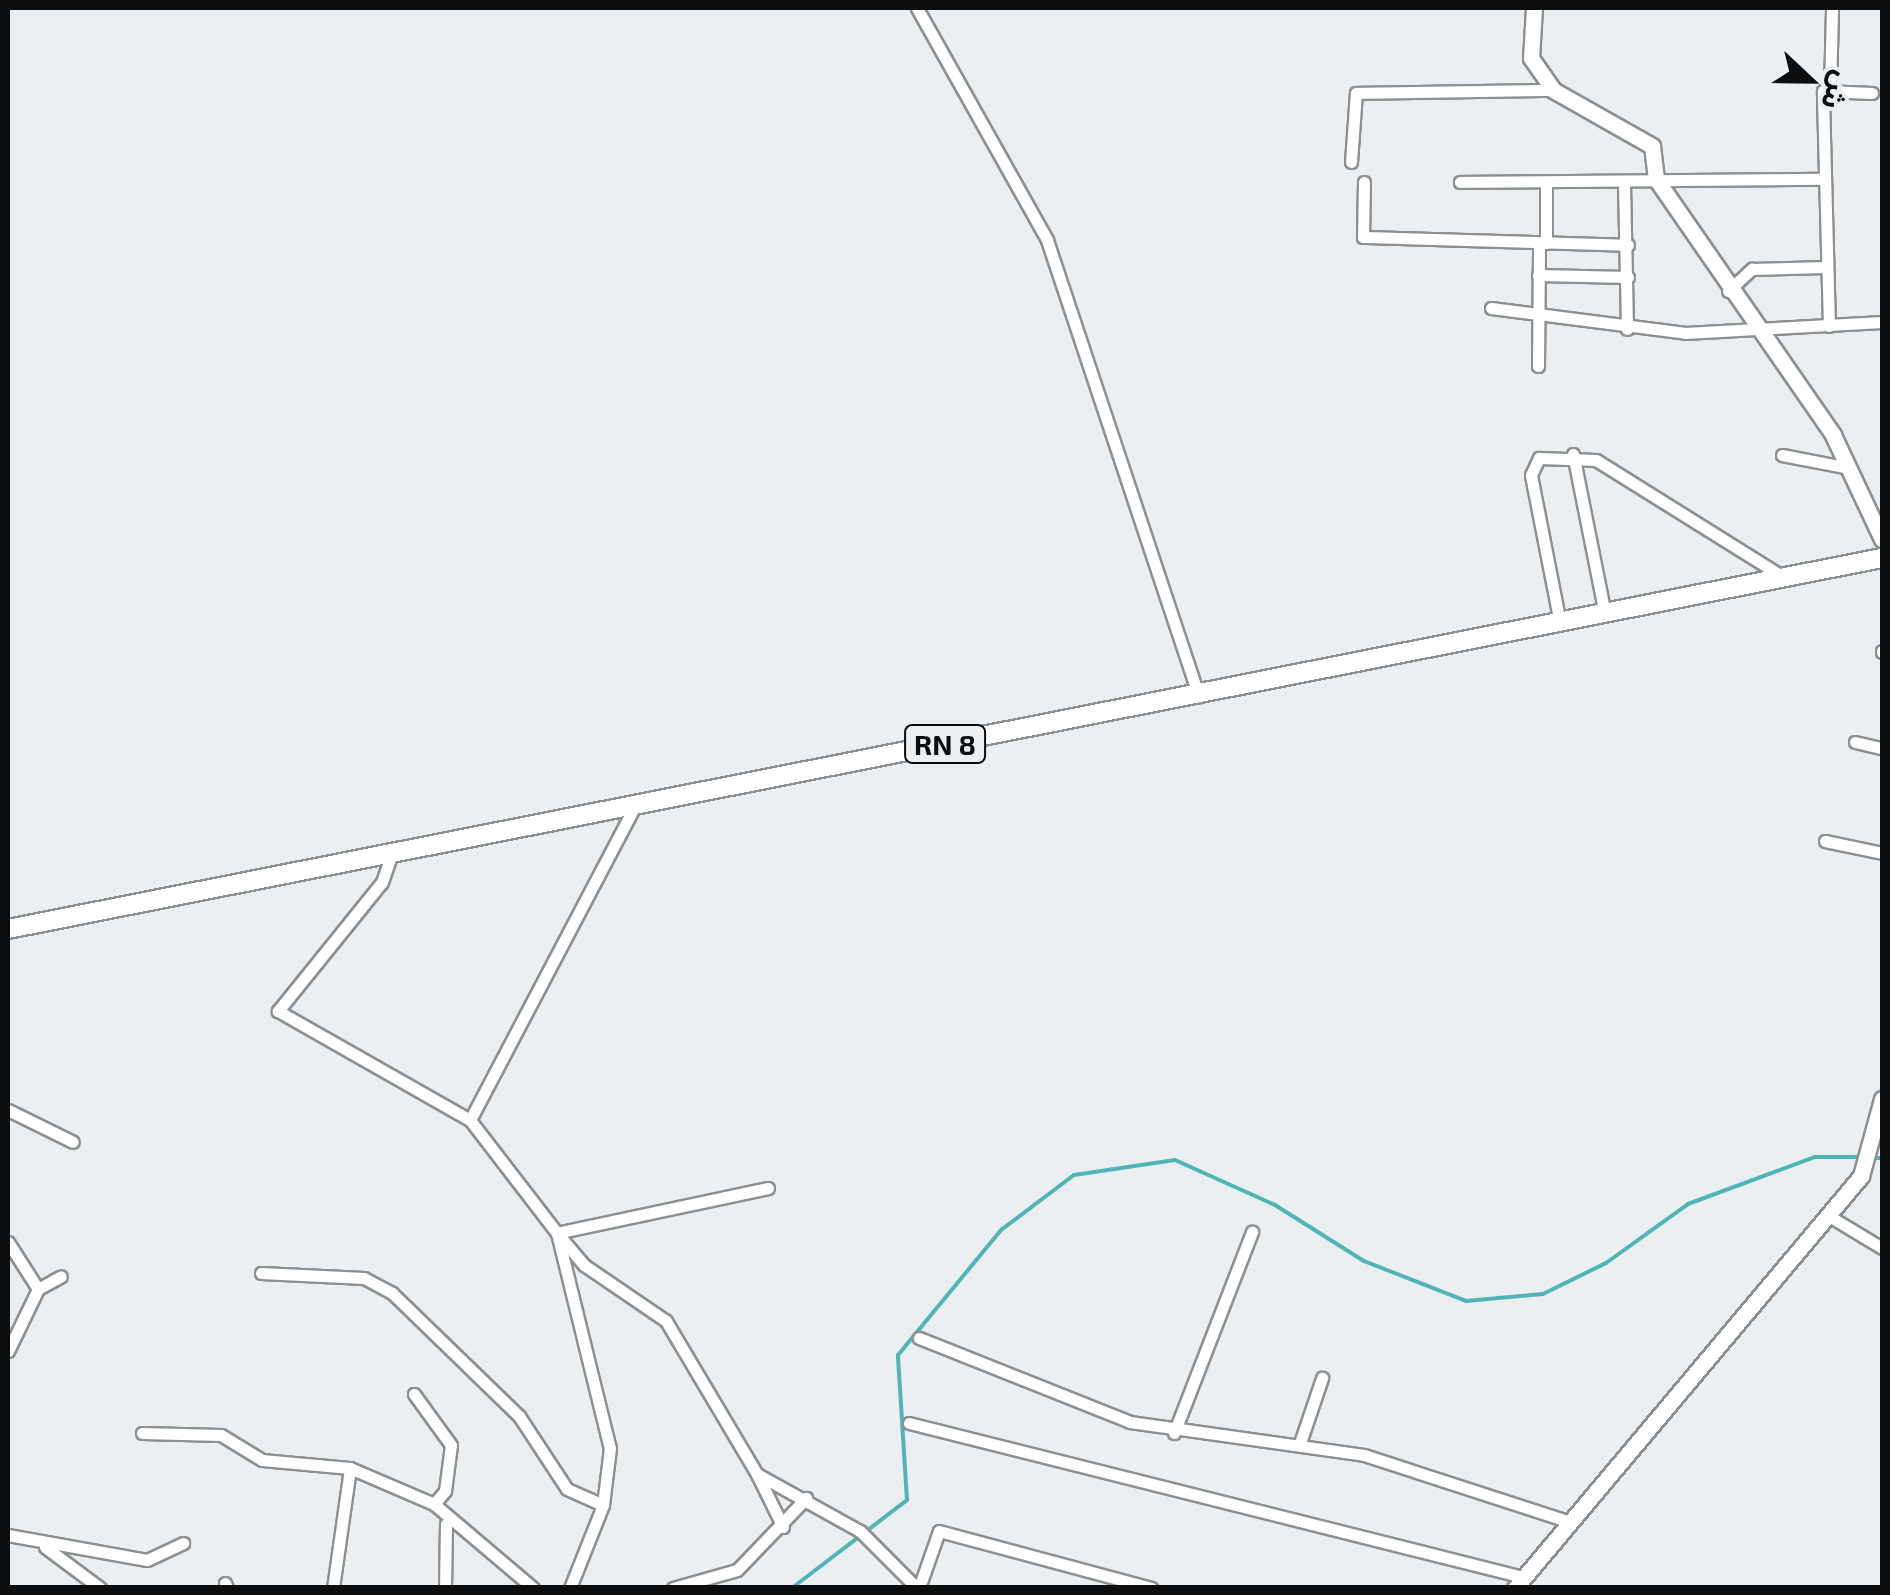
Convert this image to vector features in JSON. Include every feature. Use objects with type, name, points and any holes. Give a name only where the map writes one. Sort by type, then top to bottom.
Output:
[{"type":"main road","points":[[1534,8],[1531,58],[1553,90],[1652,146],[1656,179],[1754,332],[1849,468],[1882,538]]},
{"type":"main road","name":"RN 8","points":[[8,928],[391,856],[1882,558]]},
{"type":"main road","points":[[1519,1582],[1861,1176],[1882,1099]]},
{"type":"street","points":[[917,8],[1047,240],[1199,696]]},
{"type":"street","points":[[1829,326],[1820,179],[1830,91],[1832,8]]},
{"type":"street","points":[[1350,162],[1356,93],[1553,90]]},
{"type":"street","points":[[1830,91],[1872,93]]},
{"type":"street","points":[[1460,182],[1546,185],[1624,184],[1656,179],[1820,179]]},
{"type":"street","points":[[1364,182],[1363,237],[1628,245]]},
{"type":"street","points":[[1624,184],[1627,329]]},
{"type":"street","points":[[1538,366],[1538,276],[1546,185]]},
{"type":"street","points":[[1728,292],[1752,268],[1825,266]]},
{"type":"street","points":[[1538,276],[1628,277]]},
{"type":"street","points":[[1492,308],[1538,310],[1627,329],[1754,332],[1882,322]]},
{"type":"street","points":[[1573,454],[1605,614]]},
{"type":"street","points":[[1560,622],[1531,475],[1539,458],[1573,454],[1632,478],[1786,578]]},
{"type":"street","points":[[1782,455],[1849,468]]},
{"type":"street","points":[[1854,742],[1882,748]]},
{"type":"street","points":[[470,1120],[635,806]]},
{"type":"street","points":[[1825,841],[1882,853]]},
{"type":"street","points":[[391,856],[382,882],[278,1011],[470,1120],[584,1265],[666,1321],[784,1527]]},
{"type":"street","points":[[8,1110],[73,1142]]},
{"type":"street","points":[[557,1233],[768,1188]]},
{"type":"street","points":[[1828,1216],[1882,1248]]},
{"type":"street","points":[[1174,1433],[1252,1232]]},
{"type":"street","points":[[557,1233],[608,1412],[603,1504],[570,1588]]},
{"type":"street","points":[[8,1242],[38,1289]]},
{"type":"street","points":[[261,1272],[364,1278],[392,1293],[519,1416],[567,1490],[603,1504]]},
{"type":"street","points":[[8,1351],[38,1289],[60,1276]]},
{"type":"street","points":[[919,1338],[1174,1433],[1300,1443],[1570,1522]]},
{"type":"street","points":[[1300,1443],[1322,1378]]},
{"type":"street","points":[[414,1394],[451,1445],[434,1504]]},
{"type":"street","points":[[909,1423],[1519,1582]]},
{"type":"street","points":[[142,1434],[221,1435],[262,1460],[350,1468],[434,1504],[446,1524],[533,1588]]},
{"type":"street","points":[[333,1588],[350,1468]]},
{"type":"street","points":[[757,1474],[860,1530],[918,1588],[939,1531],[1151,1588]]},
{"type":"street","points":[[673,1588],[737,1570],[784,1527],[806,1498]]},
{"type":"street","points":[[445,1588],[446,1524]]},
{"type":"street","points":[[8,1535],[45,1547],[100,1588]]},
{"type":"street","points":[[45,1547],[98,1544],[147,1560],[183,1543]]},
{"type":"waterway","points":[[792,1588],[907,1500],[898,1355],[1001,1230],[1074,1175],[1175,1160],[1275,1205],[1364,1261],[1466,1301],[1543,1294],[1606,1263],[1688,1204],[1815,1157],[1860,1157]]},
{"type":"waterway","points":[[1870,1158],[1882,1158]]}]
